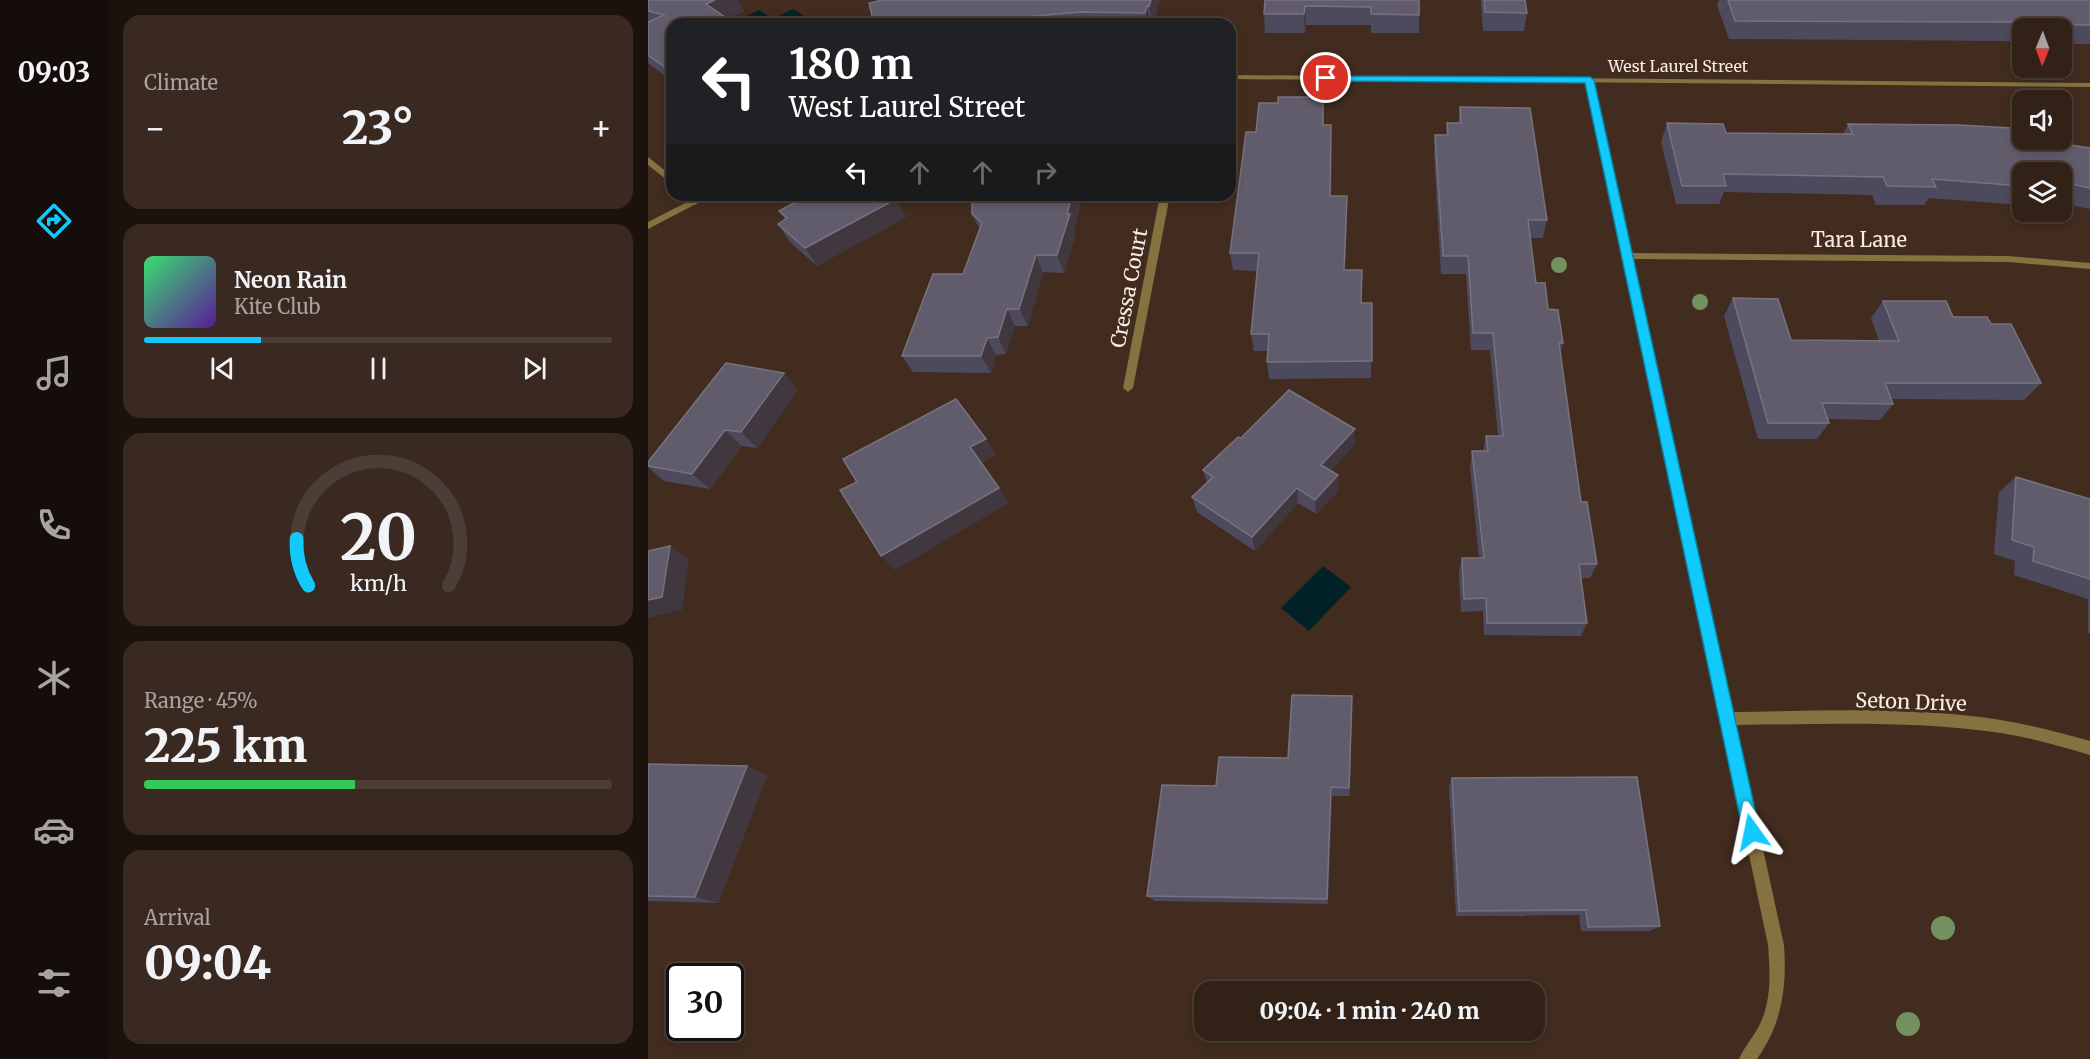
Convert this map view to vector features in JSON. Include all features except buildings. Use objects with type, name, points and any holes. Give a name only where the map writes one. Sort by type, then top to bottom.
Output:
[{"type":"street","name":"West Laurel Street","points":[[1236,77],[2090,85]]},
{"type":"street","points":[[1590,80],[1776,945],[1779,977],[1776,1005],[1762,1040],[1747,1059]]},
{"type":"street","points":[[648,160],[666,176]]},
{"type":"street","points":[[648,226],[687,201]]},
{"type":"street","name":"Cressa Court","points":[[1128,388],[1164,201]]},
{"type":"street","name":"Tara Lane","points":[[1628,256],[2008,259],[2090,266]]},
{"type":"street","name":"Seton Drive","points":[[1728,719],[1940,720],[1983,723],[2068,741],[2090,748]]},
{"type":"water","points":[[793,9],[806,17],[804,18],[775,18]]},
{"type":"water","points":[[759,10],[771,18],[743,18]]},
{"type":"water","points":[[1323,566],[1351,587],[1309,631],[1281,608]]},
{"type":"route","points":[[1326,78],[1590,80],[1752,832]]}]
